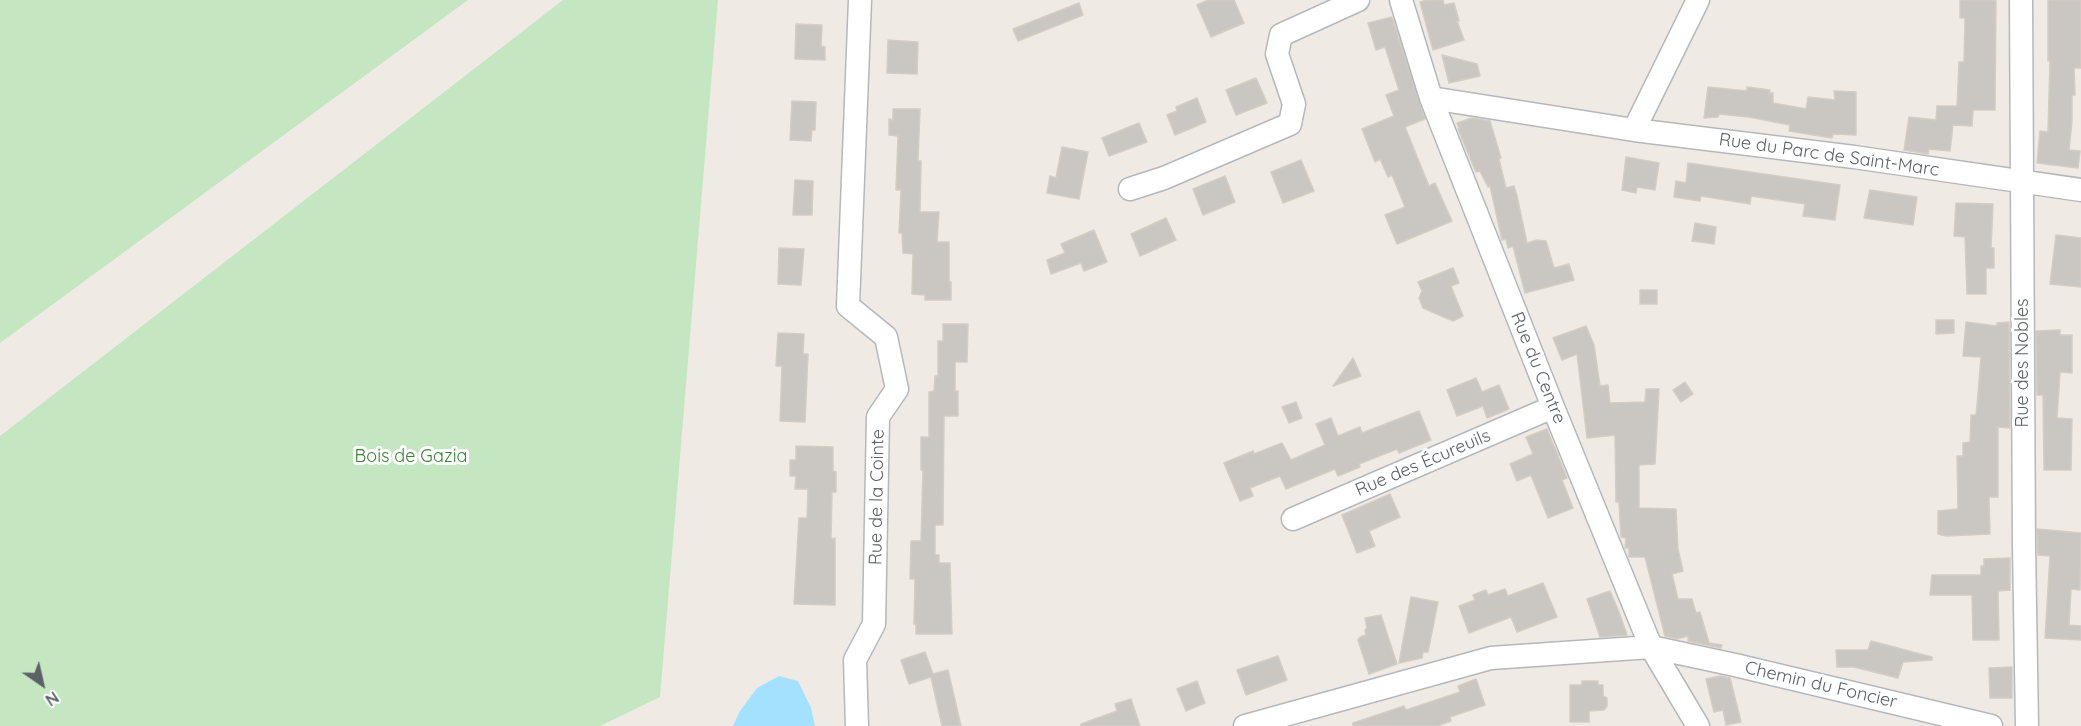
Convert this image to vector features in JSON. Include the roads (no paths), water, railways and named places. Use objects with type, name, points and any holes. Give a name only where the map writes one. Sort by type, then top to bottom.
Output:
[{"type":"street","name":"Rue de la Cointe","points":[[857,726],[855,660],[874,624],[878,417],[897,389],[886,337],[848,306],[860,0]]},
{"type":"street","points":[[1130,189],[1164,178],[1290,124],[1294,104],[1277,54],[1281,35],[1358,0]]},
{"type":"street","name":"Rue du Centre","points":[[1401,0],[1431,98],[1650,647],[1698,726]]},
{"type":"street","points":[[1634,130],[1698,0]]},
{"type":"street","name":"Rue des Nobles","points":[[2021,0],[2027,726]]},
{"type":"street","name":"Rue du Parc de Saint-Marc","points":[[1431,98],[1634,130],[1854,157],[2081,190]]},
{"type":"street","name":"Rue des Écureuils","points":[[1293,519],[1553,407]]},
{"type":"street","name":"Chemin du Foncier","points":[[1245,726],[1491,658],[1650,647],[1991,726]]},
{"type":"water","points":[[779,676],[798,681],[811,708],[815,726],[733,726],[740,711],[757,688]]},
{"type":"park label","name":"Bois de Gazia","points":[[411,457]]}]
